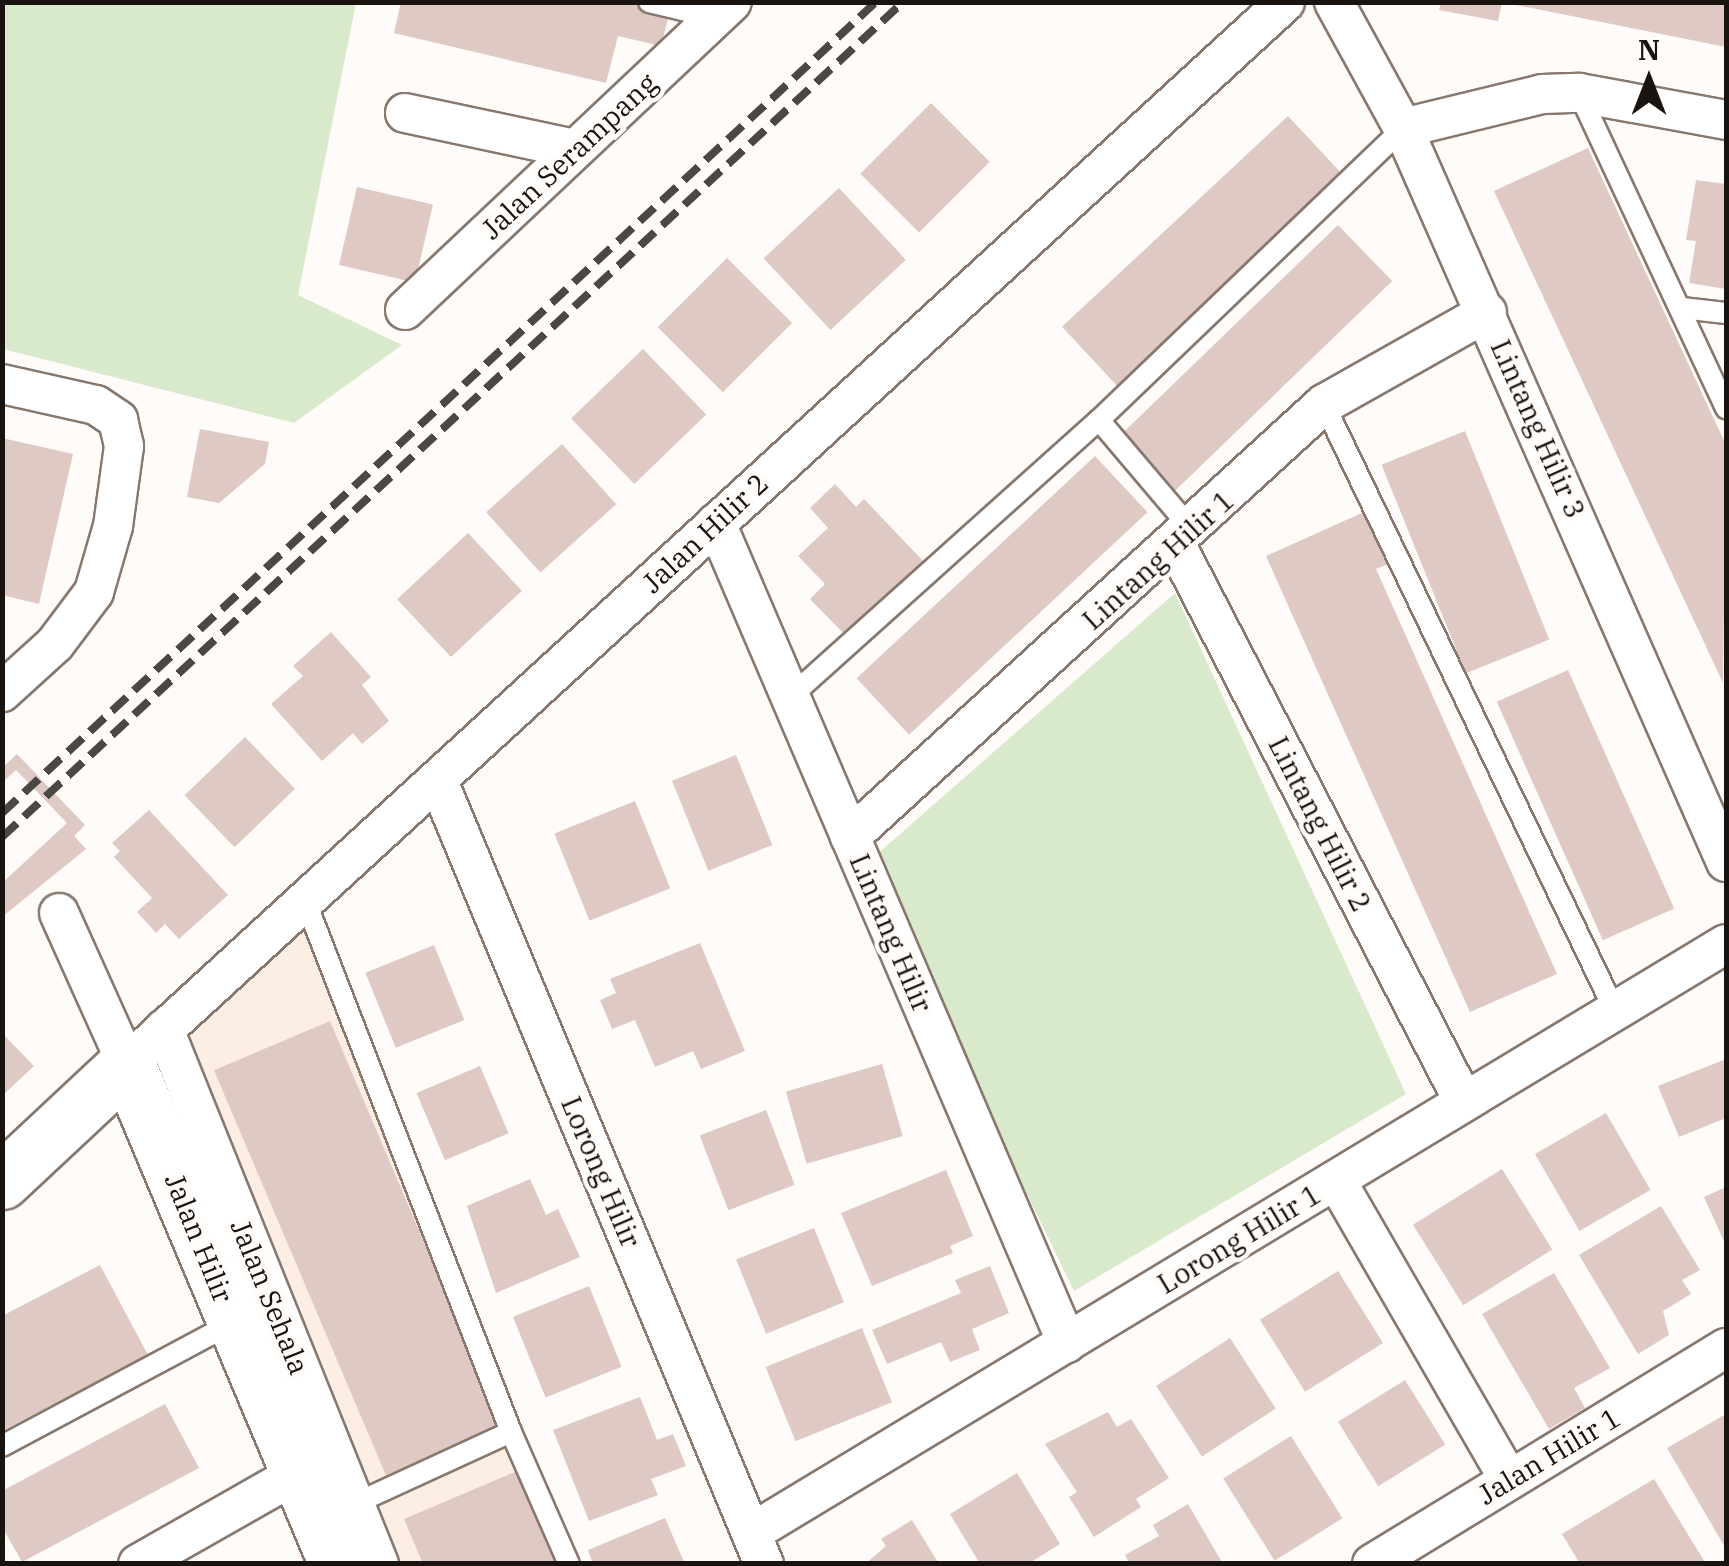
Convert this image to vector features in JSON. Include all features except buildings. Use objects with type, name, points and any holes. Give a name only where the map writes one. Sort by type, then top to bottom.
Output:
[{"type":"street","name":"Jalan Hilir 2","points":[[145,1046],[1285,2]]},
{"type":"street","name":"Lintang Hilir 3","points":[[1334,2],[1403,128],[1487,312],[1726,862]]},
{"type":"street","name":"Jalan Serampang","points":[[405,310],[724,10]]},
{"type":"street","points":[[1403,128],[1542,94],[1579,93],[1726,120]]},
{"type":"street","points":[[405,113],[575,150]]},
{"type":"street","name":"Lintang Hilir 1","points":[[850,837],[1185,538],[1324,404],[1487,312]]},
{"type":"street","points":[[2,384],[96,405],[118,420],[124,446],[113,526],[94,592],[55,644],[2,692]]},
{"type":"street","name":"Lintang Hilir","points":[[716,523],[1067,1343]]},
{"type":"street","name":"Lintang Hilir 2","points":[[1185,538],[1464,1102]]},
{"type":"street","name":"Lorong Hilir","points":[[438,780],[758,1548]]},
{"type":"street","name":"Jalan Hilir","points":[[59,913],[145,1046],[234,1322],[337,1564]]},
{"type":"street","name":"Lorong Hilir 1","points":[[758,1548],[1067,1343],[1726,944]]},
{"type":"street","points":[[2,1182],[145,1046]]},
{"type":"street","name":"Jalan Sehala","points":[[145,1046],[379,1564]]},
{"type":"street","points":[[1336,1180],[1508,1480]]},
{"type":"street","name":"Jalan Hilir 1","points":[[1372,1564],[1726,1348]]},
{"type":"street","points":[[138,1564],[300,1472]]},
{"type":"lane","points":[[649,2],[724,10]]},
{"type":"lane","points":[[1579,93],[1726,408]]},
{"type":"lane","points":[[790,697],[1100,420],[1403,128]]},
{"type":"lane","points":[[1682,308],[1726,314]]},
{"type":"lane","points":[[1324,404],[1615,1011]]},
{"type":"lane","points":[[1100,420],[1185,538]]},
{"type":"lane","points":[[306,900],[512,1432],[570,1564]]},
{"type":"lane","points":[[2,1446],[234,1322]]},
{"type":"lane","points":[[352,1505],[512,1432]]},
{"type":"shaded area","points":[[304,919],[561,1563],[394,1563],[180,1031]]},
{"type":"green space","points":[[2,3],[356,3],[298,295],[402,345],[294,423],[3,349]]},
{"type":"green space","points":[[1175,593],[1406,1094],[1074,1291],[867,863]]},
{"type":"railway","points":[[2,813],[876,2]]},
{"type":"railway","points":[[2,837],[903,2]]}]
